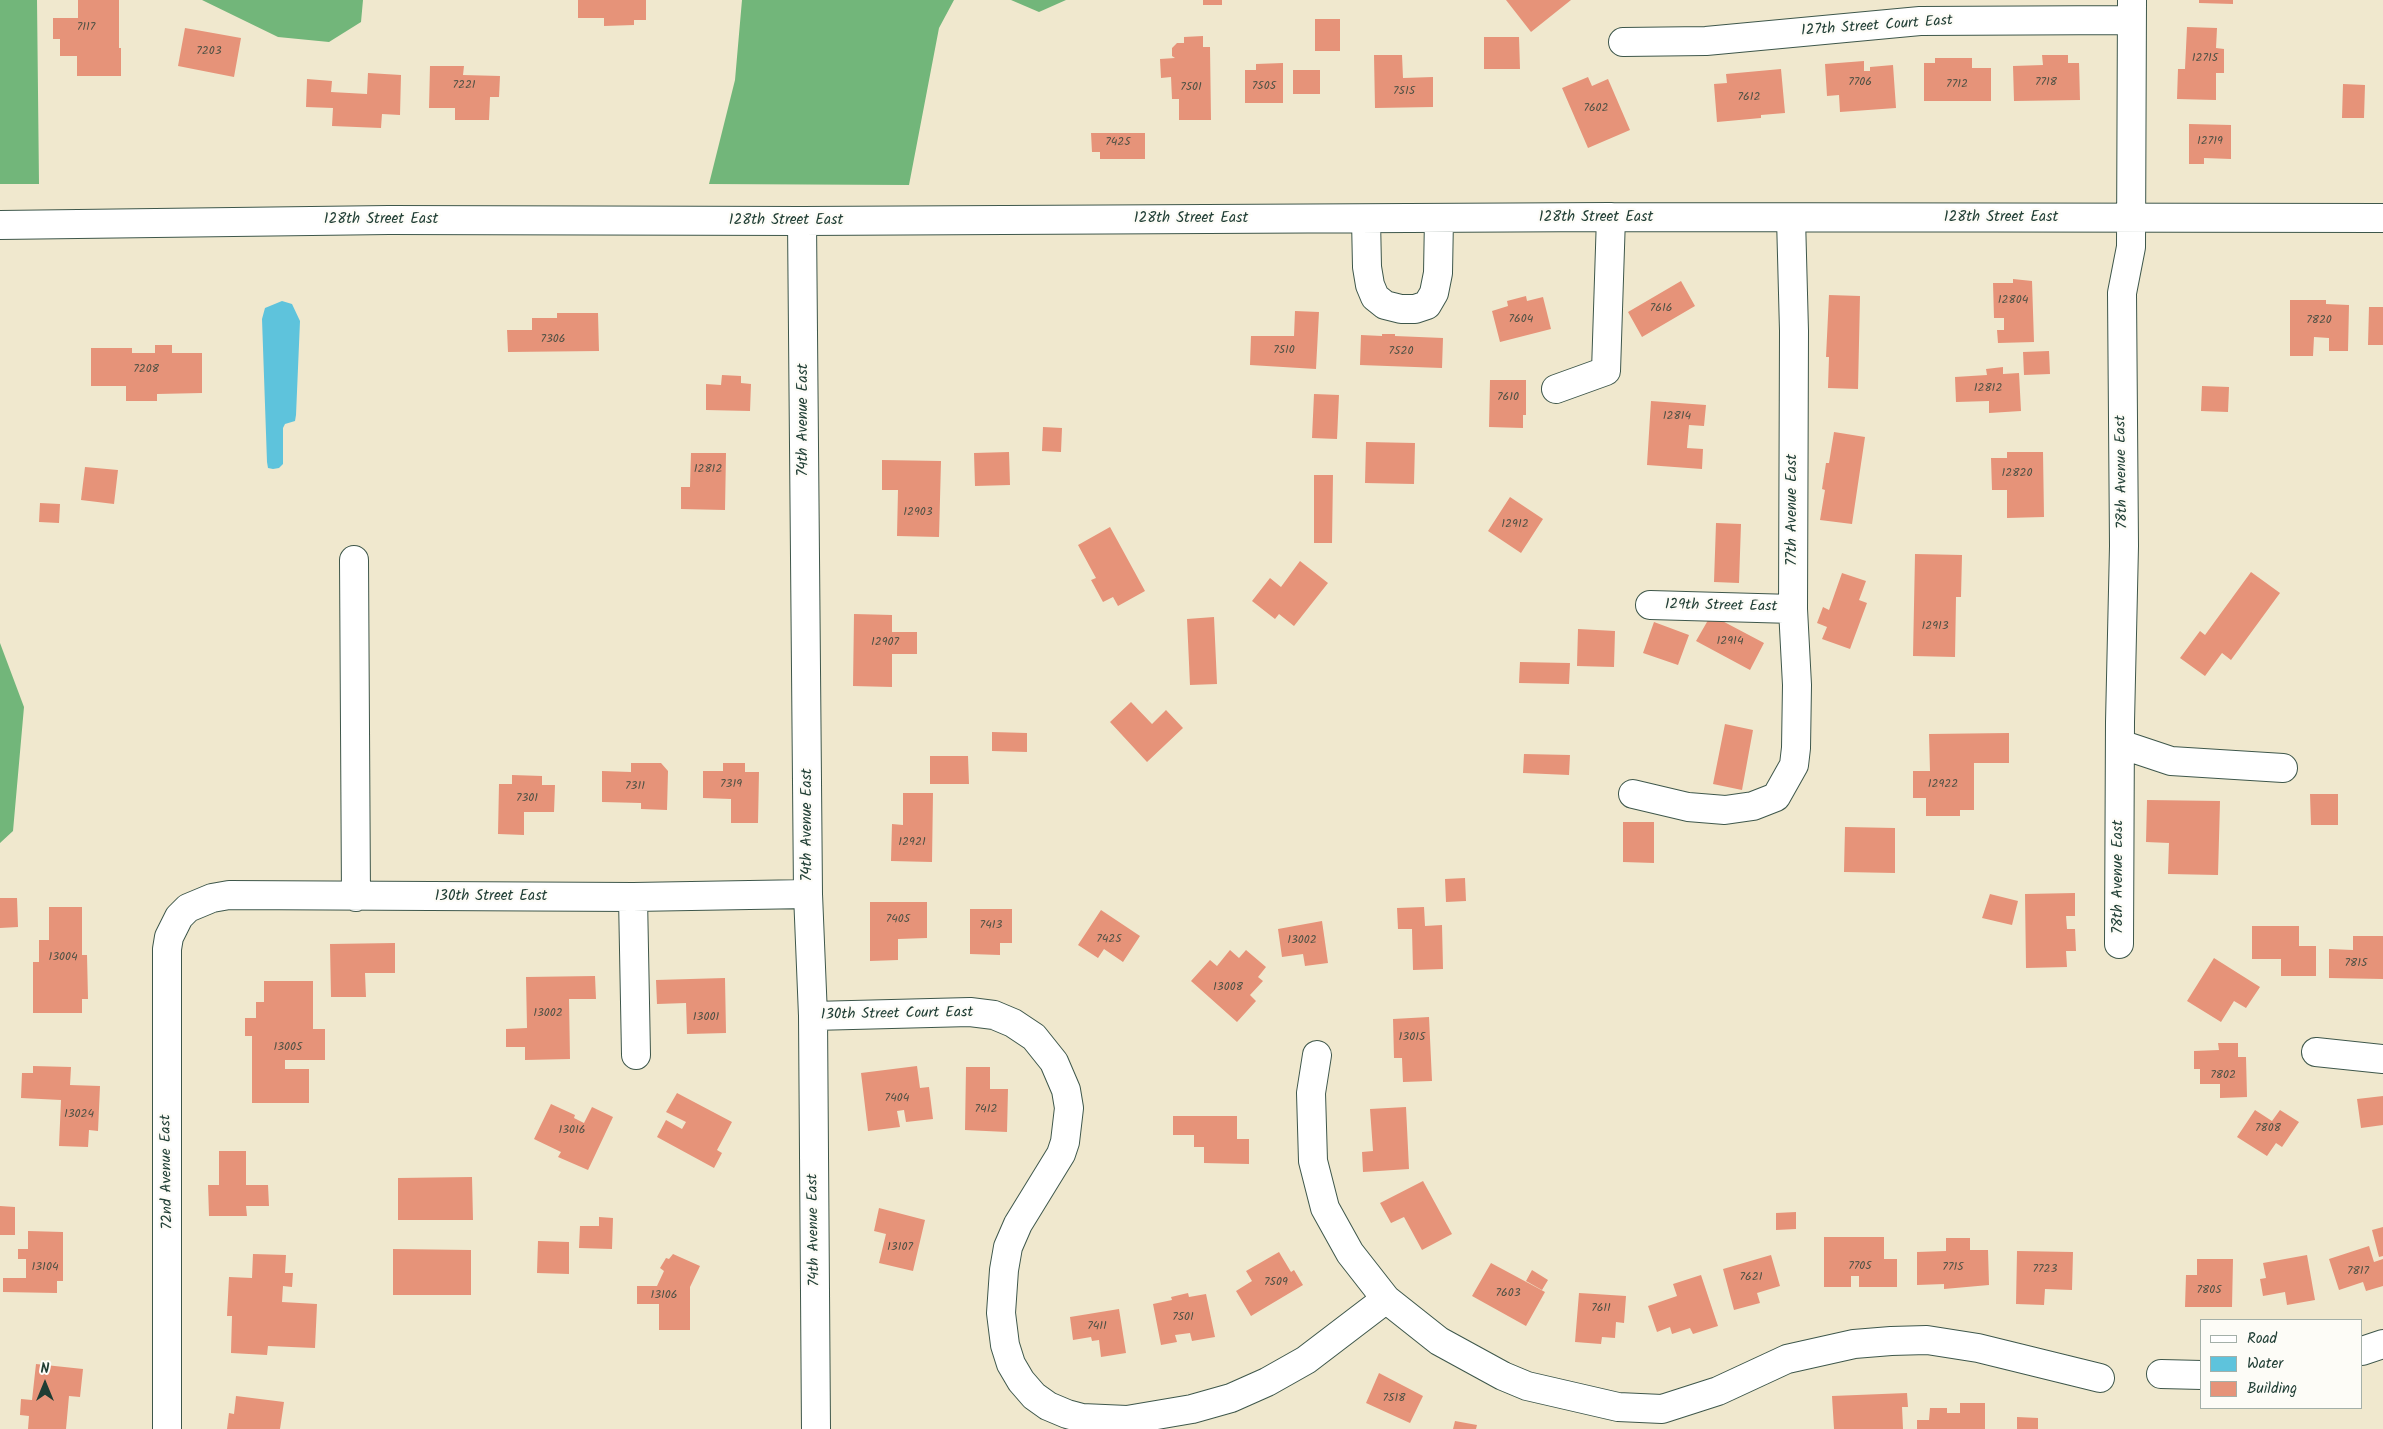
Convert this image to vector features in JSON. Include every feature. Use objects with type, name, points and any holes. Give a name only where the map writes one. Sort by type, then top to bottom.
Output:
[{"type":"street","name":"127th Street Court East","points":[[1623,42],[1706,41],[1920,21],[2132,10]]},
{"type":"street","name":"78th Avenue East","points":[[2119,944],[2120,744],[2124,546],[2122,293],[2131,247],[2132,10]]},
{"type":"street","name":"128th Street East","points":[[0,226],[389,220],[802,221],[1611,217],[2383,218]]},
{"type":"street","points":[[1556,389],[1606,372],[1611,217]]},
{"type":"street","points":[[1366,219],[1367,267],[1370,285],[1375,297],[1385,305],[1401,309],[1415,309],[1427,305],[1434,293],[1438,273],[1439,218]]},
{"type":"street","name":"77th Avenue East","points":[[1633,794],[1688,807],[1725,810],[1754,806],[1776,797],[1794,765],[1797,685],[1793,609],[1794,331],[1791,218]]},
{"type":"street","name":"74th Avenue East","points":[[802,221],[808,894],[813,1016],[816,1429]]},
{"type":"street","points":[[354,560],[356,897]]},
{"type":"street","name":"129th Street East","points":[[1650,605],[1793,609]]},
{"type":"street","points":[[2120,744],[2171,761],[2283,768]]},
{"type":"street","name":"130th Street East","points":[[179,917],[188,908],[212,898],[229,895],[634,897],[808,894]]},
{"type":"street","points":[[634,897],[636,1055]]},
{"type":"street","name":"72nd Avenue East","points":[[167,1429],[167,959],[169,937],[179,917]]},
{"type":"street","name":"130th Street Court East","points":[[813,1016],[970,1012],[994,1015],[1013,1022],[1034,1037],[1054,1062],[1066,1090],[1069,1108],[1065,1142],[1060,1154],[1018,1224],[1008,1247],[1004,1270],[1001,1313],[1005,1345],[1011,1364],[1034,1396],[1048,1406],[1067,1414],[1106,1420],[1150,1417],[1192,1409],[1231,1398],[1275,1378],[1306,1360],[1386,1299]]},
{"type":"street","points":[[2316,1052],[2383,1059]]},
{"type":"street","points":[[1317,1055],[1311,1093],[1313,1162],[1325,1208],[1350,1253],[1386,1299],[1439,1341],[1503,1376],[1527,1386],[1618,1407],[1662,1409],[1718,1391],[1788,1359],[1854,1344],[1927,1340],[1978,1348],[2100,1378]]},
{"type":"street","points":[[2363,1351],[2383,1344]]},
{"type":"street","points":[[2160,1374],[2200,1375]]},
{"type":"green space","points":[[0,0],[37,0],[39,184],[0,184]]},
{"type":"green space","points":[[202,0],[363,0],[361,22],[329,42],[278,37]]},
{"type":"green space","points":[[742,0],[954,0],[939,28],[909,185],[709,184],[735,80]]},
{"type":"green space","points":[[1011,0],[1066,0],[1039,12]]},
{"type":"green space","points":[[0,643],[24,707],[13,831],[0,843]]},
{"type":"water","points":[[282,301],[292,304],[300,321],[296,415],[295,421],[285,424],[283,428],[283,464],[279,468],[273,469],[268,468],[267,462],[262,319],[265,308]]},
{"type":"building","points":[[78,0],[119,0],[121,76],[77,76],[77,56],[60,56],[60,39],[53,39],[53,18],[78,18]]},
{"type":"building","points":[[578,0],[646,0],[646,20],[634,20],[634,25],[604,26],[604,18],[578,18]]},
{"type":"building","points":[[1203,0],[1222,0],[1222,5],[1203,5]]},
{"type":"building","points":[[1506,0],[1571,0],[1531,32]]},
{"type":"building","points":[[2199,0],[2233,0],[2233,4],[2199,3]]},
{"type":"building","points":[[1315,19],[1340,19],[1340,51],[1315,51]]},
{"type":"building","points":[[2187,27],[2217,28],[2216,48],[2224,49],[2224,73],[2216,73],[2216,100],[2177,99],[2178,69],[2185,69]]},
{"type":"building","points":[[185,28],[241,38],[234,77],[178,66]]},
{"type":"building","points":[[1203,36],[1203,47],[1210,47],[1211,120],[1179,120],[1179,99],[1172,99],[1171,77],[1161,78],[1160,59],[1175,58],[1172,56],[1172,48],[1177,43],[1184,43],[1184,37]]},
{"type":"building","points":[[1484,37],[1519,37],[1520,69],[1484,69]]},
{"type":"building","points":[[1374,55],[1402,55],[1403,78],[1433,77],[1433,107],[1375,108]]},
{"type":"building","points":[[2042,55],[2068,55],[2068,63],[2079,63],[2080,100],[2014,101],[2013,66],[2043,65]]},
{"type":"building","points":[[1935,58],[1972,58],[1972,68],[1991,68],[1991,101],[1924,101],[1924,63],[1935,63]]},
{"type":"building","points":[[1864,61],[1864,71],[1870,71],[1870,67],[1893,65],[1896,108],[1840,112],[1839,95],[1827,96],[1825,64]]},
{"type":"building","points":[[1283,63],[1283,103],[1245,103],[1245,70],[1256,70],[1256,64]]},
{"type":"building","points":[[430,66],[464,66],[463,75],[500,76],[499,97],[490,97],[489,120],[455,120],[455,108],[429,108]]},
{"type":"building","points":[[1781,69],[1785,113],[1761,115],[1761,118],[1717,122],[1714,84],[1727,83],[1726,74]]},
{"type":"building","points":[[1293,70],[1320,70],[1320,94],[1293,94]]},
{"type":"building","points":[[368,73],[401,75],[400,115],[382,114],[381,128],[332,126],[333,108],[306,107],[307,79],[332,81],[331,92],[367,94]]},
{"type":"building","points":[[1588,77],[1592,86],[1608,79],[1630,130],[1588,148],[1562,88]]},
{"type":"building","points":[[2343,84],[2365,85],[2364,118],[2342,118]]},
{"type":"building","points":[[2189,124],[2231,125],[2231,159],[2204,158],[2204,164],[2189,164]]},
{"type":"building","points":[[1091,133],[1145,133],[1145,159],[1100,159],[1100,152],[1092,152]]},
{"type":"building","points":[[2013,279],[2032,281],[2034,342],[1998,343],[1997,330],[2004,330],[2004,318],[1994,318],[1993,283],[2013,283]]},
{"type":"building","points":[[1681,281],[1695,306],[1642,337],[1628,312]]},
{"type":"building","points":[[1829,295],[1860,296],[1858,389],[1828,388],[1829,357],[1826,357]]},
{"type":"building","points":[[1526,296],[1527,301],[1543,297],[1551,329],[1500,342],[1492,311],[1508,306],[1507,301]]},
{"type":"building","points":[[2290,300],[2326,300],[2326,304],[2349,305],[2348,351],[2329,351],[2329,338],[2314,337],[2313,356],[2290,356]]},
{"type":"building","points":[[2369,307],[2383,307],[2383,345],[2368,345]]},
{"type":"building","points":[[1295,311],[1319,312],[1316,369],[1250,365],[1251,336],[1294,336]]},
{"type":"building","points":[[557,313],[598,313],[599,351],[508,352],[507,330],[532,330],[532,318],[557,318]]},
{"type":"building","points":[[1382,334],[1443,338],[1442,368],[1360,365],[1361,335],[1382,336]]},
{"type":"building","points":[[155,345],[172,345],[172,353],[202,353],[202,393],[157,394],[157,401],[126,401],[126,386],[91,386],[91,348],[132,348],[132,353],[155,353]]},
{"type":"building","points":[[2049,351],[2050,374],[2024,375],[2023,352]]},
{"type":"building","points":[[2003,367],[2003,374],[2019,373],[2021,411],[1989,413],[1989,401],[1956,402],[1955,377],[1987,375],[1986,369]]},
{"type":"building","points":[[722,375],[741,376],[741,383],[751,384],[750,411],[706,410],[706,384],[721,385]]},
{"type":"building","points":[[1490,380],[1526,380],[1526,415],[1523,415],[1523,428],[1489,427]]},
{"type":"building","points":[[2202,386],[2229,387],[2228,412],[2201,411]]},
{"type":"building","points":[[1314,394],[1339,395],[1337,439],[1312,438]]},
{"type":"building","points":[[1651,401],[1706,405],[1704,426],[1689,425],[1687,448],[1703,449],[1702,469],[1647,465]]},
{"type":"building","points":[[1043,427],[1062,428],[1061,452],[1042,451]]},
{"type":"building","points":[[1834,432],[1865,437],[1852,524],[1820,520],[1825,490],[1822,489],[1826,463],[1829,463]]},
{"type":"building","points":[[1366,442],[1415,443],[1414,484],[1365,483]]},
{"type":"building","points":[[1009,452],[1010,485],[975,486],[974,453]]},
{"type":"building","points":[[2007,452],[2043,452],[2044,517],[2007,518],[2007,490],[1992,490],[1991,458],[2007,458]]},
{"type":"building","points":[[691,453],[726,453],[725,510],[681,509],[681,487],[690,487]]},
{"type":"building","points":[[882,460],[941,461],[939,537],[897,536],[898,490],[882,490]]},
{"type":"building","points":[[85,467],[118,470],[114,504],[81,500]]},
{"type":"building","points":[[1314,475],[1333,475],[1332,543],[1314,543]]},
{"type":"building","points":[[1510,497],[1543,519],[1521,553],[1488,531]]},
{"type":"building","points":[[40,503],[60,504],[59,523],[39,522]]},
{"type":"building","points":[[1716,523],[1741,524],[1739,583],[1714,582]]},
{"type":"building","points":[[1110,527],[1145,591],[1118,606],[1113,597],[1103,602],[1091,580],[1096,578],[1078,545]]},
{"type":"building","points":[[1915,554],[1962,555],[1961,597],[1956,597],[1955,657],[1913,656]]},
{"type":"building","points":[[1300,561],[1328,583],[1294,626],[1279,614],[1275,619],[1252,601],[1270,578],[1281,587]]},
{"type":"building","points":[[2251,572],[2280,593],[2231,660],[2222,653],[2205,676],[2180,658],[2200,631],[2205,635]]},
{"type":"building","points":[[1842,573],[1866,581],[1859,600],[1867,603],[1850,649],[1822,639],[1827,627],[1817,623],[1823,607],[1829,610]]},
{"type":"building","points":[[854,614],[892,615],[892,632],[917,632],[917,654],[892,654],[892,687],[853,686]]},
{"type":"building","points":[[1711,615],[1764,643],[1750,670],[1696,641]]},
{"type":"building","points":[[1214,617],[1217,684],[1190,685],[1187,619]]},
{"type":"building","points":[[1654,622],[1689,635],[1678,665],[1643,653]]},
{"type":"building","points":[[1578,629],[1615,631],[1614,667],[1577,666]]},
{"type":"building","points":[[1520,662],[1570,663],[1569,684],[1519,683]]},
{"type":"building","points":[[1131,702],[1152,724],[1166,710],[1183,728],[1147,762],[1110,722]]},
{"type":"building","points":[[1725,724],[1753,730],[1742,790],[1713,784]]},
{"type":"building","points":[[992,732],[1027,733],[1027,752],[992,751]]},
{"type":"building","points":[[2009,733],[2009,763],[1974,763],[1974,810],[1960,810],[1960,816],[1926,816],[1926,798],[1913,798],[1913,771],[1930,771],[1929,734]]},
{"type":"building","points":[[1524,754],[1570,755],[1569,775],[1523,773]]},
{"type":"building","points":[[930,756],[968,756],[969,784],[930,784]]},
{"type":"building","points":[[631,763],[661,763],[668,771],[667,810],[641,809],[641,803],[602,802],[602,771],[631,772]]},
{"type":"building","points":[[723,763],[745,763],[745,772],[759,772],[758,823],[731,823],[731,799],[703,798],[703,771],[723,771]]},
{"type":"building","points":[[512,775],[542,776],[542,785],[555,785],[554,812],[524,812],[524,835],[498,834],[499,784],[512,784]]},
{"type":"building","points":[[903,793],[933,793],[932,862],[891,861],[892,824],[903,825]]},
{"type":"building","points":[[2310,794],[2338,794],[2338,825],[2311,825]]},
{"type":"building","points":[[2147,800],[2220,801],[2218,875],[2168,874],[2169,843],[2146,842]]},
{"type":"building","points":[[1623,822],[1654,822],[1654,863],[1623,862]]},
{"type":"building","points":[[1845,827],[1895,828],[1895,873],[1844,872]]},
{"type":"building","points":[[1465,878],[1466,901],[1446,902],[1445,879]]},
{"type":"building","points":[[2075,893],[2075,916],[2066,916],[2067,929],[2075,929],[2076,951],[2066,951],[2067,967],[2026,968],[2025,894]]},
{"type":"building","points":[[1990,894],[2018,901],[2012,925],[1982,918]]},
{"type":"building","points":[[0,898],[17,898],[18,927],[0,928]]},
{"type":"building","points":[[870,902],[927,902],[927,938],[898,939],[898,960],[870,961]]},
{"type":"building","points":[[49,907],[82,907],[82,955],[87,955],[88,999],[82,999],[82,1013],[33,1013],[33,962],[39,962],[39,940],[49,940]]},
{"type":"building","points":[[1424,907],[1425,926],[1442,925],[1443,969],[1413,970],[1412,929],[1398,929],[1397,908]]},
{"type":"building","points":[[970,909],[1012,909],[1012,943],[1000,943],[1000,955],[970,954]]},
{"type":"building","points":[[1101,910],[1140,936],[1123,962],[1104,949],[1098,958],[1078,945]]},
{"type":"building","points":[[1322,921],[1328,963],[1305,966],[1303,954],[1282,957],[1278,929]]},
{"type":"building","points":[[2252,926],[2299,926],[2299,946],[2316,946],[2316,976],[2281,976],[2281,959],[2252,959]]},
{"type":"building","points":[[2353,936],[2383,936],[2383,979],[2329,978],[2329,949],[2353,950]]},
{"type":"building","points":[[395,943],[395,973],[365,973],[366,997],[331,997],[330,944]]},
{"type":"building","points":[[1230,950],[1239,958],[1246,950],[1266,967],[1258,977],[1263,981],[1250,995],[1256,1001],[1237,1022],[1191,981],[1210,960],[1217,966]]},
{"type":"building","points":[[2214,958],[2260,987],[2246,1008],[2234,1001],[2221,1022],[2187,1001]]},
{"type":"building","points":[[595,976],[596,999],[569,999],[570,1059],[525,1060],[525,1047],[506,1047],[506,1029],[527,1028],[526,977]]},
{"type":"building","points":[[725,978],[726,1033],[687,1034],[686,1003],[657,1004],[656,980]]},
{"type":"building","points":[[264,981],[313,981],[313,1029],[325,1029],[325,1060],[285,1060],[285,1069],[309,1069],[309,1103],[252,1103],[252,1036],[245,1036],[245,1018],[256,1018],[256,1002],[264,1002]]},
{"type":"building","points":[[1429,1017],[1432,1081],[1403,1082],[1402,1058],[1394,1058],[1393,1019]]},
{"type":"building","points":[[2218,1043],[2238,1043],[2238,1057],[2246,1057],[2247,1097],[2220,1098],[2220,1084],[2200,1084],[2200,1069],[2194,1069],[2194,1051],[2219,1050]]},
{"type":"building","points":[[33,1066],[71,1067],[70,1085],[100,1086],[98,1131],[89,1130],[88,1147],[59,1146],[61,1100],[21,1098],[22,1073],[33,1073]]},
{"type":"building","points":[[917,1066],[920,1088],[929,1087],[933,1119],[906,1122],[904,1110],[897,1111],[900,1127],[868,1131],[861,1073]]},
{"type":"building","points":[[966,1067],[990,1067],[990,1089],[1008,1089],[1007,1132],[965,1130]]},
{"type":"building","points":[[677,1093],[732,1122],[717,1150],[722,1153],[714,1168],[657,1137],[666,1120],[682,1129],[686,1122],[666,1112]]},
{"type":"building","points":[[2383,1096],[2383,1125],[2361,1128],[2357,1099]]},
{"type":"building","points":[[551,1104],[575,1115],[574,1118],[584,1123],[592,1107],[613,1117],[588,1170],[558,1157],[561,1152],[534,1139]]},
{"type":"building","points":[[1406,1107],[1409,1169],[1363,1172],[1362,1152],[1373,1151],[1370,1109]]},
{"type":"building","points":[[2255,1110],[2272,1121],[2280,1110],[2299,1122],[2282,1147],[2276,1143],[2267,1156],[2237,1137]]},
{"type":"building","points":[[1173,1116],[1237,1116],[1237,1139],[1249,1139],[1249,1164],[1204,1163],[1204,1147],[1194,1147],[1194,1135],[1173,1135]]},
{"type":"building","points":[[219,1151],[246,1151],[246,1185],[268,1185],[269,1206],[246,1206],[247,1216],[209,1216],[208,1185],[219,1185]]},
{"type":"building","points":[[472,1177],[473,1220],[398,1220],[398,1178]]},
{"type":"building","points":[[1423,1181],[1452,1234],[1422,1250],[1404,1217],[1391,1223],[1380,1203]]},
{"type":"building","points":[[0,1206],[15,1207],[15,1235],[0,1235]]},
{"type":"building","points":[[879,1208],[925,1220],[913,1271],[879,1263],[886,1234],[874,1231]]},
{"type":"building","points":[[1796,1212],[1796,1229],[1776,1230],[1776,1213]]},
{"type":"building","points":[[599,1217],[613,1218],[612,1249],[579,1248],[580,1226],[599,1226]]},
{"type":"building","points":[[2383,1227],[2383,1256],[2379,1257],[2372,1230]]},
{"type":"building","points":[[28,1231],[63,1232],[63,1281],[57,1281],[57,1293],[3,1292],[3,1278],[26,1278],[26,1259],[18,1259],[18,1249],[28,1249]]},
{"type":"building","points":[[1824,1237],[1884,1237],[1884,1259],[1897,1259],[1897,1287],[1859,1287],[1859,1276],[1851,1276],[1851,1287],[1824,1287]]},
{"type":"building","points":[[1946,1238],[1970,1238],[1970,1250],[1988,1250],[1989,1285],[1944,1289],[1944,1284],[1917,1285],[1917,1252],[1946,1251]]},
{"type":"building","points":[[538,1241],[569,1242],[569,1274],[537,1273]]},
{"type":"building","points":[[2369,1246],[2374,1262],[2383,1259],[2383,1286],[2366,1291],[2363,1282],[2339,1290],[2329,1259]]},
{"type":"building","points":[[393,1249],[471,1250],[471,1295],[393,1295]]},
{"type":"building","points":[[2017,1251],[2073,1252],[2072,1290],[2045,1289],[2044,1305],[2016,1304]]},
{"type":"building","points":[[1279,1252],[1291,1272],[1294,1270],[1303,1285],[1251,1316],[1236,1291],[1252,1281],[1246,1271]]},
{"type":"building","points":[[253,1254],[286,1255],[285,1273],[293,1273],[292,1287],[283,1286],[282,1302],[317,1304],[315,1348],[268,1346],[267,1355],[231,1353],[232,1316],[227,1316],[229,1277],[252,1278]]},
{"type":"building","points":[[673,1254],[700,1266],[690,1287],[690,1330],[659,1330],[659,1304],[637,1304],[637,1286],[657,1286],[664,1271],[660,1268],[666,1258],[669,1259]]},
{"type":"building","points":[[1771,1255],[1780,1286],[1757,1293],[1760,1303],[1734,1310],[1723,1269]]},
{"type":"building","points":[[2307,1255],[2315,1300],[2287,1305],[2285,1292],[2263,1296],[2260,1279],[2266,1278],[2263,1263]]},
{"type":"building","points":[[2197,1259],[2233,1259],[2232,1307],[2185,1307],[2186,1275],[2197,1275]]},
{"type":"building","points":[[1491,1263],[1545,1292],[1526,1326],[1472,1296]]},
{"type":"building","points":[[1532,1270],[1548,1280],[1542,1290],[1526,1281]]},
{"type":"building","points":[[1701,1275],[1718,1326],[1693,1334],[1690,1328],[1672,1334],[1670,1327],[1657,1332],[1648,1306],[1677,1296],[1673,1284]]},
{"type":"building","points":[[1188,1293],[1189,1297],[1206,1294],[1215,1337],[1192,1341],[1190,1333],[1175,1335],[1177,1342],[1161,1345],[1153,1304],[1172,1300],[1171,1297]]},
{"type":"building","points":[[1579,1293],[1626,1296],[1624,1323],[1616,1322],[1615,1338],[1602,1337],[1601,1344],[1575,1342]]},
{"type":"building","points":[[1119,1309],[1126,1353],[1101,1357],[1099,1340],[1092,1341],[1091,1337],[1073,1340],[1070,1317]]},
{"type":"building","points":[[36,1364],[83,1369],[80,1397],[69,1396],[66,1429],[28,1429],[29,1416],[20,1415],[21,1399],[32,1400]]},
{"type":"building","points":[[1379,1373],[1423,1396],[1410,1423],[1366,1403]]},
{"type":"building","points":[[1907,1393],[1908,1407],[1902,1407],[1903,1429],[1834,1429],[1832,1396]]},
{"type":"building","points":[[236,1396],[284,1402],[280,1429],[227,1429],[229,1413],[234,1414]]},
{"type":"building","points":[[1960,1403],[1985,1403],[1985,1429],[1917,1429],[1917,1420],[1929,1420],[1930,1408],[1947,1408],[1947,1413],[1960,1413]]},
{"type":"building","points":[[2017,1417],[2038,1418],[2038,1429],[2017,1429]]},
{"type":"building","points":[[1455,1421],[1477,1425],[1476,1429],[1453,1429]]}]
